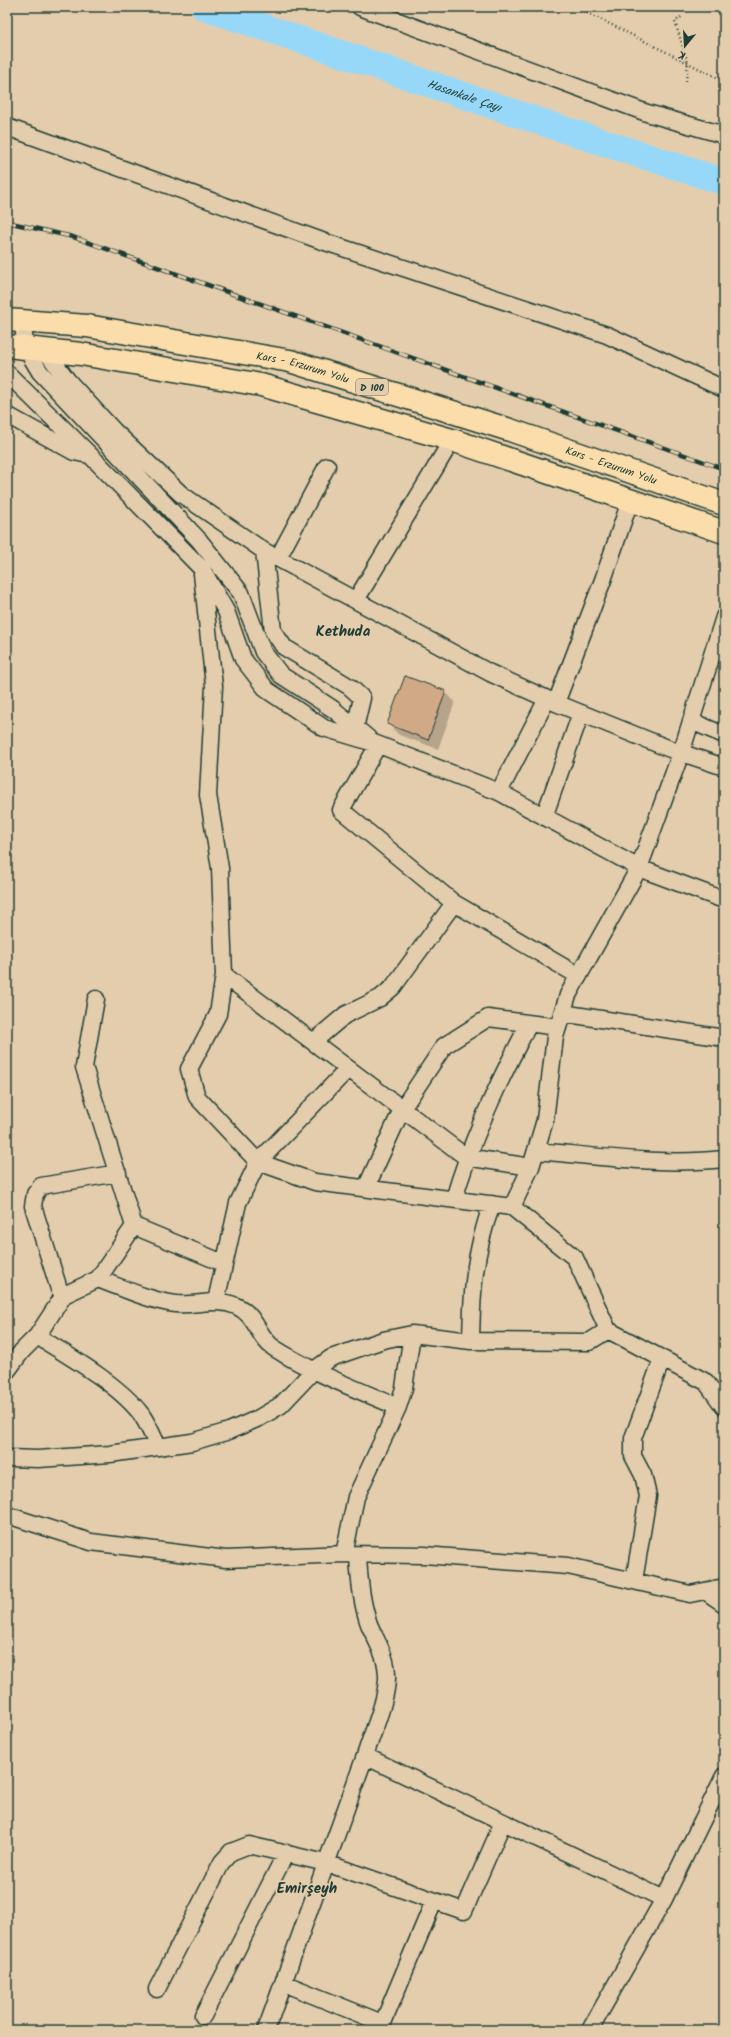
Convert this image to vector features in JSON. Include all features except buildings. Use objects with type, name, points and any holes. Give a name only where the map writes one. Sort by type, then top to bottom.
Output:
[{"type":"highway","name":"Kars - Erzurum Yolu","points":[[15,320],[87,326],[290,361],[510,430],[724,504]]},
{"type":"highway","points":[[26,348],[81,354],[261,385],[452,440],[724,532]]},
{"type":"street","points":[[360,7],[647,113],[724,135]]},
{"type":"street","points":[[7,127],[322,241],[607,335],[724,389]]},
{"type":"street","points":[[15,320],[26,348],[40,372],[199,540],[241,593],[263,652],[281,675],[333,709],[376,744]]},
{"type":"street","points":[[26,348],[68,380],[114,431],[181,494],[264,550],[490,673],[551,701],[681,753],[724,767]]},
{"type":"street","points":[[7,373],[202,569],[226,611],[243,659],[267,690],[324,728],[376,744],[499,792],[639,868],[724,900]]},
{"type":"street","points":[[7,415],[74,452],[90,455]]},
{"type":"street","points":[[356,600],[452,440]]},
{"type":"street","points":[[278,558],[327,466]]},
{"type":"street","points":[[499,792],[551,701],[603,580],[630,501]]},
{"type":"street","points":[[264,550],[273,631],[284,647],[350,688],[362,698],[355,728]]},
{"type":"street","points":[[202,569],[214,686],[208,795],[220,868],[224,974],[218,1014],[189,1070],[197,1097],[258,1162],[315,1182],[512,1207],[575,1258],[608,1330],[706,1382],[724,1407]]},
{"type":"street","points":[[512,1207],[531,1168],[545,1120],[555,1037],[568,995],[639,868],[681,753],[724,617]]},
{"type":"street","points":[[544,817],[581,713]]},
{"type":"street","points":[[691,721],[724,735]]},
{"type":"street","points":[[376,744],[341,810],[454,903],[579,976]]},
{"type":"street","points":[[314,1042],[345,1015],[380,998],[393,987],[454,903]]},
{"type":"street","points":[[224,974],[466,1157],[531,1168]]},
{"type":"street","points":[[96,999],[84,1067],[134,1226]]},
{"type":"street","points":[[366,1188],[402,1109],[444,1046],[488,1018],[529,1024],[560,1020],[724,1038]]},
{"type":"street","points":[[454,1199],[466,1157],[497,1087],[529,1024]]},
{"type":"street","points":[[216,1301],[223,1263],[238,1203],[258,1162],[348,1069]]},
{"type":"street","points":[[536,1151],[633,1159],[723,1162]]},
{"type":"street","points":[[64,1295],[59,1289],[34,1206],[35,1194],[41,1186],[118,1173]]},
{"type":"street","points":[[472,1341],[474,1271],[480,1240],[492,1204]]},
{"type":"street","points":[[134,1226],[223,1263]]},
{"type":"street","points":[[7,1371],[22,1351],[37,1336],[64,1295],[98,1279],[134,1226]]},
{"type":"street","points":[[98,1279],[163,1302],[188,1304],[216,1301],[235,1305],[255,1320],[263,1336],[273,1347],[314,1370],[398,1407]]},
{"type":"street","points":[[7,1458],[38,1459],[110,1454],[192,1442],[229,1431],[259,1418],[281,1405],[314,1370],[331,1358],[383,1340],[412,1334],[472,1341],[531,1343],[589,1342],[608,1330]]},
{"type":"street","points":[[266,2030],[365,1756],[384,1696],[387,1670],[383,1653],[365,1610],[359,1576],[351,1554],[356,1497],[398,1407],[404,1388],[412,1334]]},
{"type":"street","points":[[37,1336],[81,1365],[126,1399],[147,1424],[158,1447]]},
{"type":"street","points":[[634,1581],[648,1496],[644,1480],[633,1456],[633,1438],[662,1359]]},
{"type":"street","points":[[7,1515],[91,1542],[226,1559],[351,1554],[424,1555],[568,1566],[690,1594],[705,1590],[724,1588]]},
{"type":"street","points":[[705,1590],[724,1604]]},
{"type":"street","points":[[365,1756],[664,1900]]},
{"type":"street","points":[[590,2030],[664,1900],[724,1776]]},
{"type":"street","points":[[157,1989],[226,1857],[237,1848],[249,1845],[326,1863],[464,1911],[503,1822]]},
{"type":"street","points":[[203,2016],[286,1854]]},
{"type":"street","points":[[283,1983],[381,2027],[434,1901]]},
{"type":"path","points":[[576,7],[724,80]]},
{"type":"path","points":[[681,17],[675,22],[688,63],[686,81]]},
{"type":"waterway","name":"Hasankale Çayı","points":[[204,7],[553,126],[724,182]]},
{"type":"railway","points":[[7,222],[73,237],[724,469]]},
{"type":"district","name":"Kethuda","points":[[343,631]]},
{"type":"district","name":"Emirşeyh","points":[[307,1888]]}]
